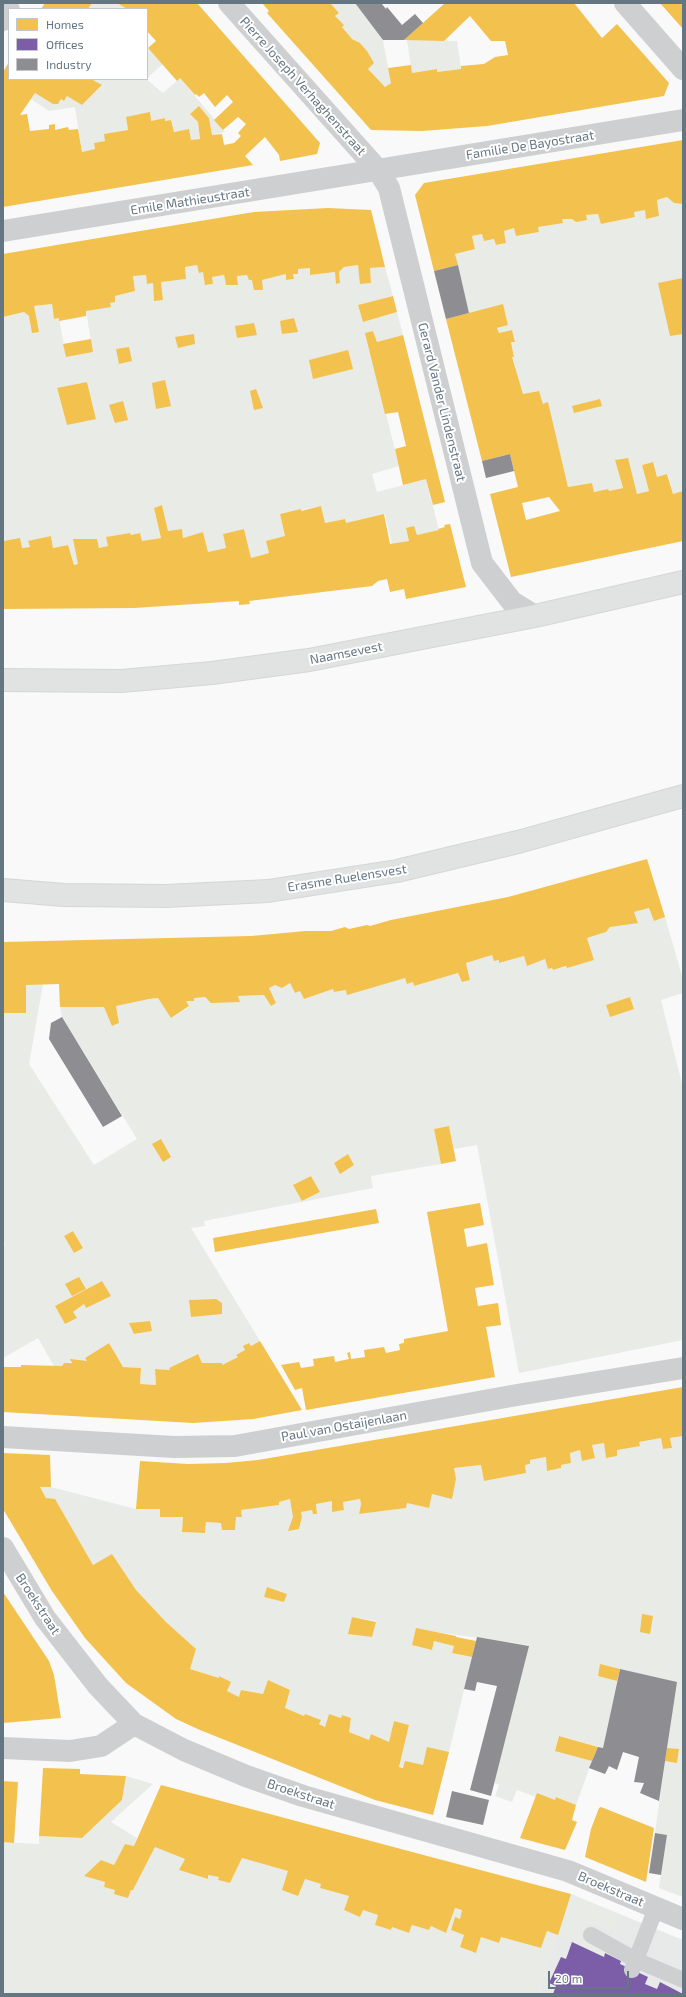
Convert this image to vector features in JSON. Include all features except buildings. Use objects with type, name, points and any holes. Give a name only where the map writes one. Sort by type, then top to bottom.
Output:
[{"type":"main road","name":"Naamsevest","points":[[3,680],[121,681],[219,672],[309,660],[536,616],[683,582]]},
{"type":"main road","name":"Erasme Ruelensvest","points":[[3,890],[64,895],[166,896],[268,891],[397,871],[518,842],[683,796]]},
{"type":"street","name":"Pierre Joseph Verhaghenstraat","points":[[229,3],[378,170]]},
{"type":"street","points":[[626,3],[683,68]]},
{"type":"street","name":"Familie De Bayostraat","points":[[378,170],[683,120]]},
{"type":"street","name":"Emile Mathieustraat","points":[[3,231],[378,170]]},
{"type":"street","name":"Gerard Vander Lindenstraat","points":[[378,170],[389,188],[482,563],[512,602],[536,616]]},
{"type":"street","name":"Paul van Ostaijenlaan","points":[[3,1437],[174,1447],[235,1446],[517,1395],[683,1368]]},
{"type":"street","name":"Broekstraat","points":[[3,1548],[45,1618],[98,1686],[134,1724],[184,1750],[246,1776],[303,1796],[568,1871],[683,1919]]},
{"type":"street","points":[[3,1748],[70,1751],[101,1746],[134,1724]]},
{"type":"lane","points":[[634,1965],[656,1908]]},
{"type":"lane","points":[[591,1935],[634,1965],[683,1980]]},
{"type":"shaded area","points":[[92,3],[117,3],[125,8],[89,8]]},
{"type":"shaded area","points":[[330,3],[355,3],[383,40],[391,83],[385,87],[368,69],[373,63],[367,51],[360,43],[352,39],[342,27],[335,16],[339,13]]},
{"type":"shaded area","points":[[407,40],[457,41],[461,69],[437,72],[436,69],[412,73]]},
{"type":"shaded area","points":[[148,48],[163,64],[148,77]]},
{"type":"shaded area","points":[[180,78],[225,132],[212,135],[209,118],[199,106],[190,114],[198,122],[200,139],[191,140],[189,129],[174,132],[171,120],[165,121],[164,118],[151,121],[126,117],[128,130],[105,134],[105,141],[94,143],[95,149],[82,152],[75,107],[49,111],[31,99],[35,93],[53,104],[58,104],[61,99],[64,101],[67,96],[82,105],[102,86],[93,80],[147,80],[163,93]]},
{"type":"shaded area","points":[[667,197],[674,203],[683,204],[683,491],[673,494],[668,474],[657,477],[652,462],[642,465],[649,491],[637,494],[627,458],[615,460],[623,488],[594,492],[592,483],[568,487],[548,403],[543,404],[539,391],[523,394],[512,357],[514,356],[511,342],[515,341],[512,330],[499,333],[497,328],[508,325],[503,305],[469,313],[455,254],[475,249],[472,236],[482,234],[484,241],[494,239],[496,245],[506,243],[504,231],[514,228],[516,236],[539,232],[538,227],[562,219],[572,219],[576,222],[586,215],[598,214],[601,224],[635,217],[634,212],[645,210],[647,218],[659,216],[657,200]]},
{"type":"shaded area","points":[[197,265],[199,273],[203,272],[206,285],[213,284],[212,277],[224,275],[226,285],[238,285],[237,276],[247,275],[249,280],[262,280],[286,274],[286,280],[294,279],[293,274],[298,274],[298,269],[310,268],[310,275],[335,272],[337,284],[340,283],[339,272],[344,267],[358,265],[361,284],[371,283],[370,268],[385,267],[393,296],[358,305],[363,322],[397,312],[403,335],[377,342],[373,331],[366,333],[399,466],[372,474],[377,492],[426,479],[439,530],[417,535],[414,527],[406,528],[409,541],[392,544],[385,514],[346,523],[345,519],[325,523],[321,506],[280,514],[285,536],[269,553],[251,558],[244,529],[223,534],[226,548],[208,552],[203,532],[183,538],[182,529],[168,531],[162,505],[154,508],[161,538],[142,541],[140,533],[131,535],[130,533],[106,537],[108,546],[99,548],[97,539],[74,539],[78,564],[74,565],[68,545],[53,548],[51,536],[28,542],[30,547],[22,548],[4,541],[3,317],[24,312],[29,316],[34,306],[52,304],[54,319],[59,318],[66,357],[93,352],[86,311],[111,306],[110,303],[115,296],[135,291],[133,276],[146,275],[147,284],[153,283],[154,300],[163,300],[161,282],[186,279],[185,267]],"holes":[[[87,382],[96,418],[67,425],[57,389]]]},
{"type":"shaded area","points":[[649,908],[654,921],[665,917],[683,979],[683,993],[661,1000],[683,1088],[683,1340],[519,1373],[477,1145],[454,1149],[449,1126],[434,1129],[441,1164],[371,1176],[373,1188],[204,1221],[205,1226],[191,1228],[260,1341],[251,1346],[249,1343],[244,1346],[245,1350],[236,1355],[238,1357],[222,1365],[221,1363],[202,1363],[197,1354],[169,1368],[170,1370],[155,1369],[156,1385],[140,1384],[141,1368],[123,1367],[109,1343],[85,1358],[87,1361],[64,1363],[62,1366],[54,1366],[38,1338],[3,1358],[3,1246],[5,1244],[3,1241],[3,1013],[26,1013],[26,985],[43,984],[29,1064],[94,1165],[137,1139],[62,1017],[60,1007],[104,1007],[113,1026],[119,1023],[116,1006],[149,999],[158,998],[172,1018],[189,1007],[186,1001],[194,1001],[194,998],[205,997],[207,1000],[240,1002],[238,996],[264,995],[271,1006],[276,1003],[269,988],[275,985],[282,988],[290,983],[295,993],[300,991],[304,999],[333,989],[334,992],[405,978],[407,984],[413,982],[414,986],[458,973],[462,982],[470,980],[466,963],[492,955],[494,961],[499,960],[500,963],[524,956],[527,965],[545,959],[548,969],[552,968],[553,970],[594,960],[587,938],[606,932],[610,927],[638,922],[634,912]],"holes":[[[630,997],[634,1009],[610,1016],[606,1005]],[[348,1154],[354,1165],[340,1173],[334,1163]],[[311,1176],[320,1192],[303,1201],[294,1185]],[[73,1231],[83,1248],[74,1253],[64,1236]],[[102,1281],[110,1296],[98,1302],[84,1304],[73,1312],[77,1318],[65,1324],[55,1306]],[[215,1299],[221,1303],[191,1317],[190,1300]],[[149,1321],[152,1331],[135,1334],[129,1323]]]},
{"type":"shaded area","points":[[683,1436],[683,1897],[659,1888],[667,1835],[655,1833],[665,1761],[677,1763],[679,1750],[667,1748],[676,1682],[600,1665],[598,1676],[617,1681],[603,1748],[559,1736],[555,1750],[592,1761],[576,1805],[557,1797],[555,1800],[537,1793],[536,1797],[517,1790],[512,1802],[495,1796],[499,1785],[494,1783],[528,1645],[416,1629],[412,1645],[432,1650],[434,1641],[454,1646],[452,1653],[472,1657],[449,1752],[423,1765],[399,1767],[409,1725],[394,1721],[389,1742],[371,1734],[369,1740],[349,1732],[351,1718],[342,1715],[341,1718],[329,1714],[325,1727],[319,1724],[321,1720],[305,1714],[304,1716],[285,1708],[290,1690],[268,1680],[263,1694],[242,1690],[239,1697],[227,1691],[230,1682],[220,1676],[219,1678],[190,1669],[196,1649],[166,1622],[136,1590],[112,1554],[93,1565],[55,1500],[46,1498],[40,1487],[51,1487],[136,1509],[160,1509],[160,1517],[183,1517],[182,1532],[205,1533],[206,1522],[221,1523],[222,1530],[235,1530],[236,1517],[242,1517],[241,1510],[279,1505],[279,1502],[290,1499],[299,1529],[302,1517],[301,1512],[312,1510],[313,1514],[317,1514],[316,1504],[332,1501],[332,1511],[344,1510],[343,1502],[360,1499],[361,1504],[359,1514],[406,1508],[407,1503],[428,1508],[432,1494],[452,1498],[456,1479],[454,1468],[481,1465],[484,1481],[526,1473],[525,1465],[530,1464],[530,1460],[546,1457],[548,1471],[561,1468],[561,1465],[571,1463],[570,1453],[580,1450],[582,1461],[595,1458],[592,1445],[604,1443],[606,1458],[617,1456],[617,1450],[639,1442],[661,1438],[663,1449],[672,1448],[670,1438]],"holes":[[[267,1587],[287,1594],[284,1602],[264,1597]],[[352,1617],[376,1621],[372,1637],[348,1634]]]},
{"type":"shaded area","points":[[126,1776],[153,1784],[111,1822],[137,1838],[134,1846],[125,1844],[114,1865],[101,1860],[84,1876],[105,1882],[104,1887],[115,1890],[133,1890],[155,1847],[185,1859],[179,1870],[207,1879],[208,1875],[219,1877],[218,1880],[230,1883],[242,1858],[288,1871],[305,1879],[321,1884],[320,1888],[349,1896],[344,1910],[360,1916],[363,1910],[378,1915],[375,1925],[391,1930],[392,1927],[409,1933],[412,1925],[429,1930],[431,1926],[446,1933],[455,1908],[462,1910],[460,1919],[455,1918],[451,1930],[464,1935],[460,1947],[476,1953],[481,1937],[499,1943],[501,1937],[541,1948],[547,1931],[557,1934],[571,1894],[616,1913],[617,1934],[587,1923],[581,1939],[618,1955],[621,1961],[606,1953],[604,1957],[558,1935],[538,1994],[3,1994],[3,1842],[39,1844],[39,1836],[82,1838],[122,1800]]},
{"type":"shaded area","points":[[571,1894],[683,1940],[683,1994],[538,1994]]}]
